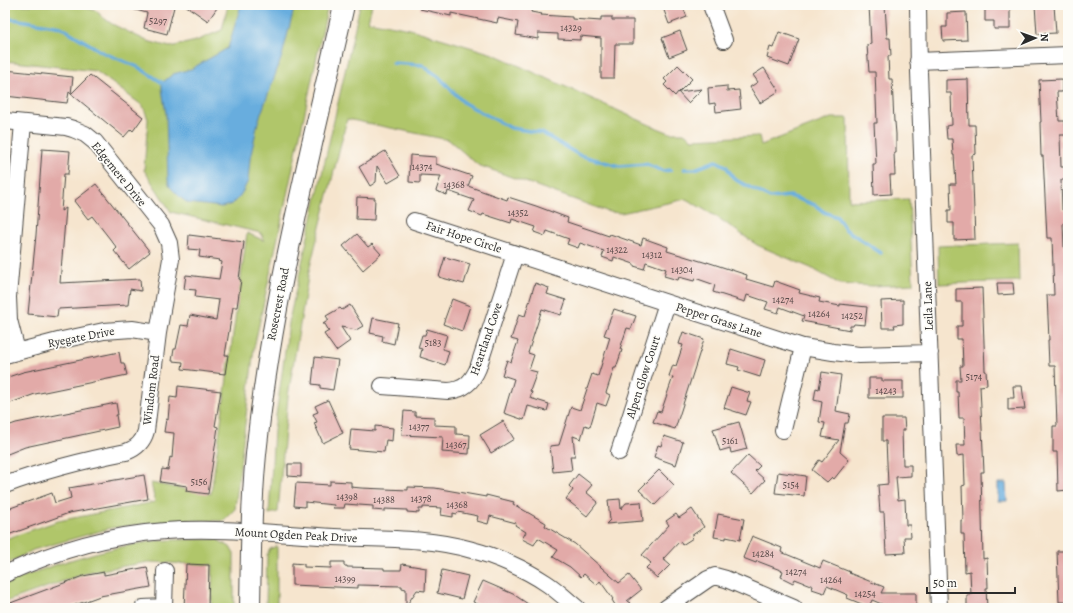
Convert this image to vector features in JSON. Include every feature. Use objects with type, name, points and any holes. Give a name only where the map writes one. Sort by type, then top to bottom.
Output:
[{"type":"main road","name":"Rosecrest Road","points":[[250,608],[251,532],[258,437],[271,340],[289,250],[344,5]]},
{"type":"street","points":[[711,5],[724,40]]},
{"type":"street","name":"Leila Lane","points":[[918,5],[918,61],[939,608]]},
{"type":"street","points":[[918,61],[1068,55]]},
{"type":"street","name":"Edgemere Drive","points":[[5,121],[73,129],[90,138],[161,225],[169,243]]},
{"type":"street","points":[[11,353],[8,297],[23,123]]},
{"type":"street","name":"Fair Hope Circle","points":[[414,221],[514,254]]},
{"type":"street","name":"Windom Road","points":[[5,485],[46,470],[126,452],[137,446],[142,440],[146,431],[158,333],[171,265],[172,253],[169,243]]},
{"type":"street","name":"Pepper Grass Lane","points":[[514,254],[803,347],[859,355],[930,353]]},
{"type":"street","name":"Heartland Cove","points":[[382,386],[448,391],[458,389],[469,384],[478,368],[514,254]]},
{"type":"street","name":"Alpen Glow Court","points":[[619,452],[667,303]]},
{"type":"street","name":"Ryegate Drive","points":[[11,353],[62,340],[110,331],[132,329],[158,333]]},
{"type":"street","points":[[783,430],[803,347]]},
{"type":"street","name":"Mount Ogden Peak Drive","points":[[5,574],[42,558],[68,550],[118,537],[164,531],[186,530],[251,532],[433,541],[472,550],[512,565],[547,583],[577,608]]},
{"type":"street","points":[[143,608],[164,607],[165,571]]},
{"type":"street","points":[[666,608],[703,581],[715,576],[726,579],[794,608]]},
{"type":"green space","points":[[5,5],[76,5],[97,11],[112,24],[147,41],[170,47],[196,41],[222,30],[228,5],[328,5],[254,348],[235,509],[223,521],[180,520],[111,528],[33,550],[5,565],[5,539],[58,521],[155,502],[151,483],[211,494],[247,233],[265,241],[261,233],[171,212],[144,170],[148,119],[143,106],[96,71],[5,61]]},
{"type":"green space","points":[[360,5],[372,5],[368,21],[410,29],[493,54],[650,125],[670,133],[684,133],[692,139],[759,136],[761,145],[831,118],[848,118],[849,201],[909,199],[913,284],[872,286],[840,284],[811,268],[757,245],[717,217],[686,199],[621,213],[609,212],[478,165],[449,140],[347,119],[309,271],[288,396],[278,512],[269,514],[274,430],[290,316]]},
{"type":"green space","points":[[1018,243],[1019,281],[939,284],[938,246]]},
{"type":"green space","points":[[216,539],[230,547],[234,554],[234,608],[211,608],[213,565],[149,562],[89,572],[5,602],[5,584],[41,570],[97,552],[155,541]]},
{"type":"green space","points":[[277,546],[277,608],[266,608],[267,555],[270,549]]},
{"type":"water","points":[[241,5],[295,5],[282,56],[258,122],[250,159],[248,181],[243,191],[232,204],[222,207],[188,203],[170,187],[168,180],[166,114],[162,83],[173,74],[191,69],[228,48]]},
{"type":"water","points":[[998,483],[1006,483],[1007,501],[998,501]]},
{"type":"building","points":[[128,5],[166,5],[174,7],[167,34],[144,28],[147,13],[128,8]]},
{"type":"building","points":[[185,5],[219,5],[208,21]]},
{"type":"building","points":[[421,5],[512,5],[532,8],[531,12],[542,14],[541,15],[572,17],[572,19],[601,21],[601,17],[612,17],[612,20],[633,20],[633,44],[615,44],[614,78],[601,78],[601,38],[580,36],[580,40],[558,39],[558,34],[538,33],[538,39],[516,35],[518,22],[498,18],[497,23],[451,13],[451,16],[420,9]]},
{"type":"building","points":[[662,5],[682,5],[687,17],[669,24]]},
{"type":"building","points":[[869,5],[885,5],[887,38],[890,38],[891,56],[888,56],[889,79],[892,79],[896,134],[896,153],[894,153],[895,175],[890,175],[891,194],[874,195],[873,164],[876,164],[874,123],[877,123],[875,72],[869,72],[867,45],[871,44]]},
{"type":"building","points":[[1035,5],[1054,5],[1056,33],[1037,34]]},
{"type":"building","points":[[985,8],[1010,8],[1010,29],[994,29],[994,21],[985,21]]},
{"type":"building","points":[[966,12],[967,40],[943,41],[942,27],[947,27],[947,13]]},
{"type":"building","points":[[680,31],[687,50],[669,57],[662,38]]},
{"type":"building","points":[[779,32],[799,39],[789,66],[767,58],[770,47],[773,48]]},
{"type":"building","points":[[678,65],[692,79],[679,92],[702,89],[688,103],[678,92],[675,96],[664,85],[667,82],[664,79]]},
{"type":"building","points":[[764,68],[779,91],[760,103],[750,87],[758,82],[753,75]]},
{"type":"building","points":[[5,70],[73,77],[71,94],[69,92],[67,103],[5,96]]},
{"type":"building","points":[[90,75],[143,117],[133,131],[131,129],[124,137],[71,94]]},
{"type":"building","points":[[968,79],[969,125],[975,125],[976,154],[972,155],[975,239],[954,240],[954,223],[948,223],[948,210],[951,210],[950,184],[956,184],[952,139],[947,139],[946,126],[952,125],[951,93],[946,93],[946,80]]},
{"type":"building","points":[[1062,79],[1062,92],[1057,92],[1059,121],[1065,121],[1066,135],[1060,135],[1061,167],[1066,167],[1067,180],[1061,180],[1062,210],[1068,210],[1068,223],[1063,223],[1064,248],[1068,248],[1068,308],[1066,308],[1068,340],[1068,490],[1058,491],[1057,452],[1053,452],[1053,426],[1057,426],[1055,366],[1049,366],[1048,340],[1047,295],[1054,295],[1052,238],[1047,238],[1043,156],[1041,156],[1039,80]]},
{"type":"building","points":[[727,86],[727,91],[739,90],[741,109],[716,112],[715,103],[709,104],[708,88]]},
{"type":"building","points":[[42,149],[70,151],[68,174],[64,174],[61,211],[66,208],[60,283],[140,279],[141,291],[130,289],[128,305],[58,309],[57,317],[28,314],[36,235]]},
{"type":"building","points":[[385,151],[400,176],[388,183],[377,166],[376,182],[370,186],[359,167]]},
{"type":"building","points":[[410,155],[436,157],[436,164],[472,176],[468,186],[507,200],[508,197],[536,206],[568,218],[567,222],[609,236],[610,234],[641,245],[643,238],[668,247],[667,251],[747,275],[746,279],[773,287],[775,281],[800,290],[799,293],[820,298],[819,302],[840,306],[840,304],[867,307],[865,325],[854,324],[853,326],[850,326],[850,330],[802,321],[804,316],[780,307],[778,313],[765,309],[768,302],[747,295],[745,302],[713,292],[715,285],[695,278],[694,281],[679,277],[678,280],[664,276],[666,269],[646,262],[644,269],[614,257],[613,261],[602,257],[604,251],[580,243],[578,248],[567,244],[569,239],[547,231],[545,236],[534,232],[536,227],[512,219],[511,223],[483,214],[482,216],[469,211],[474,200],[448,191],[447,195],[436,191],[441,176],[420,175],[420,183],[409,182]]},
{"type":"building","points":[[96,184],[150,252],[129,269],[114,251],[117,248],[92,216],[88,219],[74,201]]},
{"type":"building","points":[[357,197],[375,198],[374,220],[356,219]]},
{"type":"building","points":[[357,234],[368,247],[372,244],[381,254],[363,270],[343,246]]},
{"type":"building","points":[[189,235],[244,242],[237,307],[233,307],[225,355],[228,355],[225,374],[182,369],[183,362],[172,361],[181,325],[188,326],[190,315],[216,320],[219,300],[195,297],[196,290],[184,289],[186,275],[219,279],[222,262],[219,261],[220,260],[199,257],[200,250],[188,249]]},
{"type":"building","points":[[445,257],[470,264],[464,284],[439,277]]},
{"type":"building","points":[[535,283],[549,288],[547,294],[566,300],[561,315],[542,309],[528,353],[534,355],[529,370],[537,372],[530,391],[532,392],[530,398],[549,404],[547,411],[528,406],[524,420],[504,413],[514,379],[502,375],[507,360],[511,362],[518,341],[511,339],[519,314],[525,316]]},
{"type":"building","points":[[997,283],[1013,283],[1014,294],[998,295]]},
{"type":"building","points":[[982,288],[985,371],[987,385],[980,386],[984,472],[981,472],[983,559],[987,558],[988,588],[986,588],[987,608],[967,608],[967,595],[971,595],[970,571],[965,572],[964,534],[961,534],[961,520],[963,520],[962,486],[965,485],[964,455],[957,456],[956,445],[965,445],[964,418],[959,418],[958,392],[956,392],[956,380],[961,380],[960,366],[963,366],[962,339],[957,339],[957,326],[962,326],[962,302],[956,302],[956,289]]},
{"type":"building","points":[[452,299],[470,306],[462,331],[443,324]]},
{"type":"building","points":[[903,300],[903,324],[894,325],[895,328],[882,328],[881,301]]},
{"type":"building","points":[[350,305],[363,326],[356,330],[341,327],[350,341],[336,351],[324,334],[329,331],[325,324],[323,324],[329,320],[326,316],[340,308],[342,310]]},
{"type":"building","points":[[614,309],[636,316],[631,329],[627,328],[620,349],[622,350],[616,368],[614,368],[606,393],[610,395],[606,406],[597,403],[590,427],[585,425],[581,439],[573,436],[575,456],[570,456],[572,470],[553,472],[550,446],[559,445],[571,407],[580,410],[592,374],[598,376],[610,337],[604,335]]},
{"type":"building","points":[[373,318],[398,323],[394,344],[382,341],[383,336],[370,333]]},
{"type":"building","points":[[427,329],[447,335],[443,349],[449,351],[445,365],[420,357],[422,349],[418,348],[422,335],[425,335]]},
{"type":"building","points":[[683,332],[704,339],[675,429],[653,422],[657,411],[661,412],[673,377],[669,376],[673,365],[676,366],[683,345],[679,344]]},
{"type":"building","points":[[731,349],[765,360],[760,377],[738,370],[739,367],[727,364]]},
{"type":"building","points":[[119,352],[121,363],[124,363],[127,375],[35,394],[5,405],[5,378],[23,372]]},
{"type":"building","points":[[315,357],[338,360],[333,390],[320,388],[320,385],[312,384]]},
{"type":"building","points":[[822,372],[841,375],[836,411],[850,414],[848,423],[845,423],[840,452],[849,460],[834,479],[832,477],[827,482],[812,470],[819,460],[822,462],[839,440],[822,437],[825,423],[819,422],[822,402],[814,400],[816,388],[819,389]]},
{"type":"building","points":[[869,378],[882,378],[882,381],[903,381],[903,398],[869,398]]},
{"type":"building","points":[[178,386],[221,391],[215,426],[218,427],[208,494],[186,491],[187,486],[160,482],[162,469],[168,470],[170,457],[172,458],[174,433],[164,432],[166,419],[168,420],[170,397],[177,398]]},
{"type":"building","points":[[1013,386],[1022,386],[1025,409],[1008,410],[1008,398],[1014,398]]},
{"type":"building","points":[[731,387],[750,393],[747,401],[751,402],[746,415],[724,408]]},
{"type":"building","points":[[328,400],[343,433],[323,443],[314,423],[317,422],[313,414],[318,412],[315,406]]},
{"type":"building","points":[[116,403],[118,427],[25,447],[5,455],[5,427],[16,423]]},
{"type":"building","points":[[404,411],[415,412],[415,416],[434,417],[434,425],[456,426],[456,434],[470,435],[469,454],[442,452],[443,437],[402,435]]},
{"type":"building","points":[[882,418],[904,418],[905,430],[902,430],[903,465],[911,465],[911,476],[896,477],[898,500],[905,499],[906,525],[910,525],[911,537],[904,537],[905,553],[886,554],[884,512],[880,512],[878,485],[888,484],[886,441],[882,441]]},
{"type":"building","points":[[503,421],[514,439],[491,453],[480,435]]},
{"type":"building","points":[[739,422],[747,449],[731,453],[730,448],[720,451],[713,429]]},
{"type":"building","points":[[375,426],[393,428],[392,441],[386,440],[384,452],[349,449],[351,429],[375,431]]},
{"type":"building","points":[[664,436],[683,442],[676,465],[654,457],[658,445],[661,446]]},
{"type":"building","points":[[748,455],[760,466],[755,471],[765,480],[753,493],[731,473]]},
{"type":"building","points":[[288,464],[301,464],[301,477],[288,476]]},
{"type":"building","points":[[659,470],[674,485],[655,505],[639,490]]},
{"type":"building","points":[[778,472],[806,476],[804,496],[775,493]]},
{"type":"building","points":[[578,474],[592,485],[586,492],[598,502],[587,516],[566,499],[573,490],[569,486]]},
{"type":"building","points":[[144,475],[148,499],[69,513],[5,536],[5,510],[52,493],[55,503],[71,498],[69,488]]},
{"type":"building","points":[[330,481],[351,482],[351,487],[361,488],[408,490],[408,487],[435,488],[486,497],[486,495],[514,502],[513,504],[546,523],[545,526],[575,544],[619,583],[629,575],[641,590],[627,601],[630,603],[624,608],[617,608],[612,600],[613,599],[600,581],[597,585],[584,574],[581,577],[570,567],[553,557],[558,550],[538,538],[534,545],[522,539],[526,532],[515,525],[516,523],[490,516],[488,524],[477,521],[478,516],[458,512],[457,514],[453,513],[453,517],[441,515],[442,508],[423,507],[423,509],[419,509],[419,513],[407,512],[407,510],[373,510],[373,506],[345,504],[344,508],[333,508],[334,505],[305,502],[305,507],[294,506],[296,483],[330,485]]},
{"type":"building","points":[[620,499],[621,509],[626,503],[641,502],[643,521],[606,524],[610,520],[608,500]]},
{"type":"building","points":[[692,509],[704,527],[691,536],[693,538],[682,545],[680,541],[663,559],[670,565],[657,578],[646,568],[651,563],[642,555],[669,525],[666,521],[676,514],[679,518]]},
{"type":"building","points":[[718,514],[744,519],[740,540],[726,537],[726,539],[714,537]]},
{"type":"building","points":[[752,536],[782,548],[781,552],[820,568],[823,561],[884,587],[881,593],[916,593],[916,608],[891,608],[872,600],[869,607],[847,598],[848,595],[827,586],[824,593],[812,589],[813,586],[795,579],[793,583],[781,577],[783,571],[757,561],[756,563],[743,558]]},
{"type":"building","points":[[1057,551],[1068,551],[1068,602],[1059,602]]},
{"type":"building","points":[[331,562],[344,562],[344,566],[347,567],[384,568],[384,570],[401,570],[402,564],[426,568],[425,591],[417,590],[406,606],[406,589],[402,588],[402,586],[358,585],[358,588],[292,585],[292,563],[304,564],[304,567],[331,568]]},
{"type":"building","points":[[186,564],[209,565],[208,608],[184,608]]},
{"type":"building","points":[[147,567],[151,587],[100,596],[67,608],[5,608],[5,605],[83,576],[104,572],[104,575]]},
{"type":"building","points":[[442,570],[468,576],[462,599],[437,593]]},
{"type":"building","points":[[483,581],[513,594],[534,608],[487,608],[473,602]]},
{"type":"waterway","points":[[5,20],[13,19],[61,27],[104,53],[138,67],[166,85]]},
{"type":"waterway","points":[[392,63],[422,65],[439,77],[464,103],[511,128],[542,133],[579,155],[619,166],[646,164],[663,171],[671,170]]},
{"type":"waterway","points":[[684,169],[695,169],[716,161],[726,166],[734,179],[770,198],[790,196],[815,205],[824,212],[837,217],[845,229],[881,253]]}]
